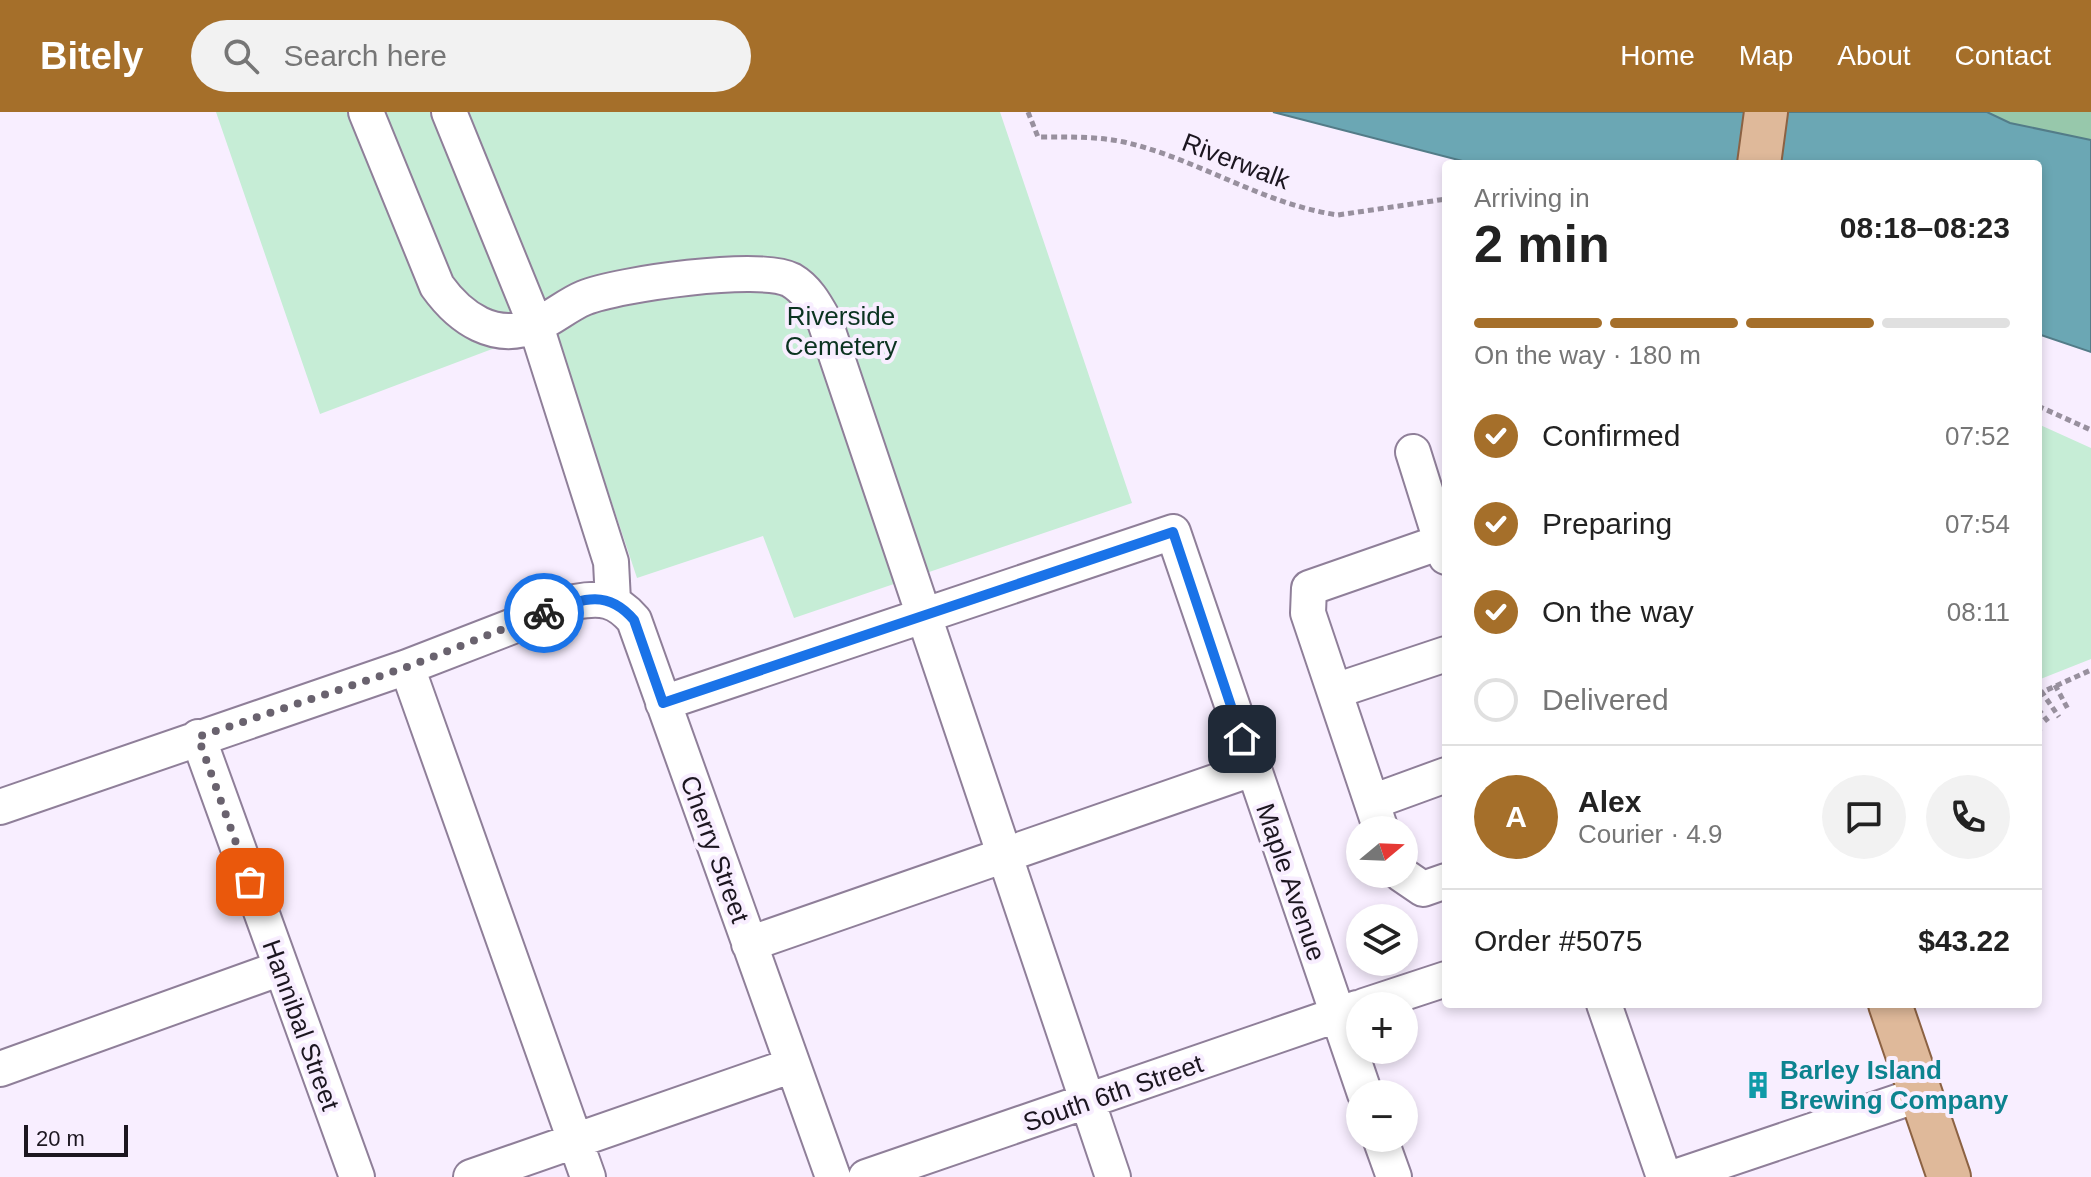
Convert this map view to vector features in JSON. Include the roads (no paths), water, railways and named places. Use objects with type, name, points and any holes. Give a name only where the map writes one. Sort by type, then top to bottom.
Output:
[{"type":"main road","points":[[1760,160],[1766,112]]},
{"type":"main road","points":[[1891,1008],[1949,1177]]},
{"type":"street","points":[[366,112],[427,266],[452,307],[484,329],[515,331],[536,326],[583,298],[624,287],[703,277],[778,277],[789,279],[809,294],[825,322],[1113,1177]]},
{"type":"street","points":[[0,807],[407,667],[575,602],[596,598],[613,601],[611,562],[536,326],[449,112]]},
{"type":"street","points":[[1413,452],[1442,547]]},
{"type":"street","name":"Maple Avenue","points":[[923,616],[1173,532],[1252,769],[1347,992]]},
{"type":"street","points":[[1442,550],[1309,588],[1308,613],[1377,816],[1442,777]]},
{"type":"street","name":"Cherry Street","points":[[613,601],[634,620],[833,1177]]},
{"type":"street","points":[[663,703],[923,616]]},
{"type":"street","points":[[1335,691],[1442,655]]},
{"type":"street","points":[[407,667],[588,1177]]},
{"type":"street","name":"Hannibal Street","points":[[198,737],[357,1177]]},
{"type":"street","points":[[749,944],[1252,769]]},
{"type":"street","points":[[1418,886],[1423,889],[1442,882]]},
{"type":"street","points":[[0,1069],[281,968]]},
{"type":"street","name":"South 6th Street","points":[[1406,992],[1442,980]]},
{"type":"street","points":[[1605,1008],[1664,1177]]},
{"type":"street","name":"South 6th Street","points":[[866,1177],[1346,1012]]},
{"type":"street","points":[[471,1177],[793,1065]]},
{"type":"street","points":[[1675,1177],[1921,1094]]},
{"type":"street","points":[[1385,1152],[1394,1177]]},
{"type":"water","points":[[1273,112],[1987,112],[2010,123],[2091,140],[2091,352],[2042,335],[2042,160],[1459,160]]},
{"type":"place","name":"Barley Island Brewing Company","points":[[1758,1085]]},
{"type":"park label","name":"Riverside Cemetery","points":[[841,331]]}]
